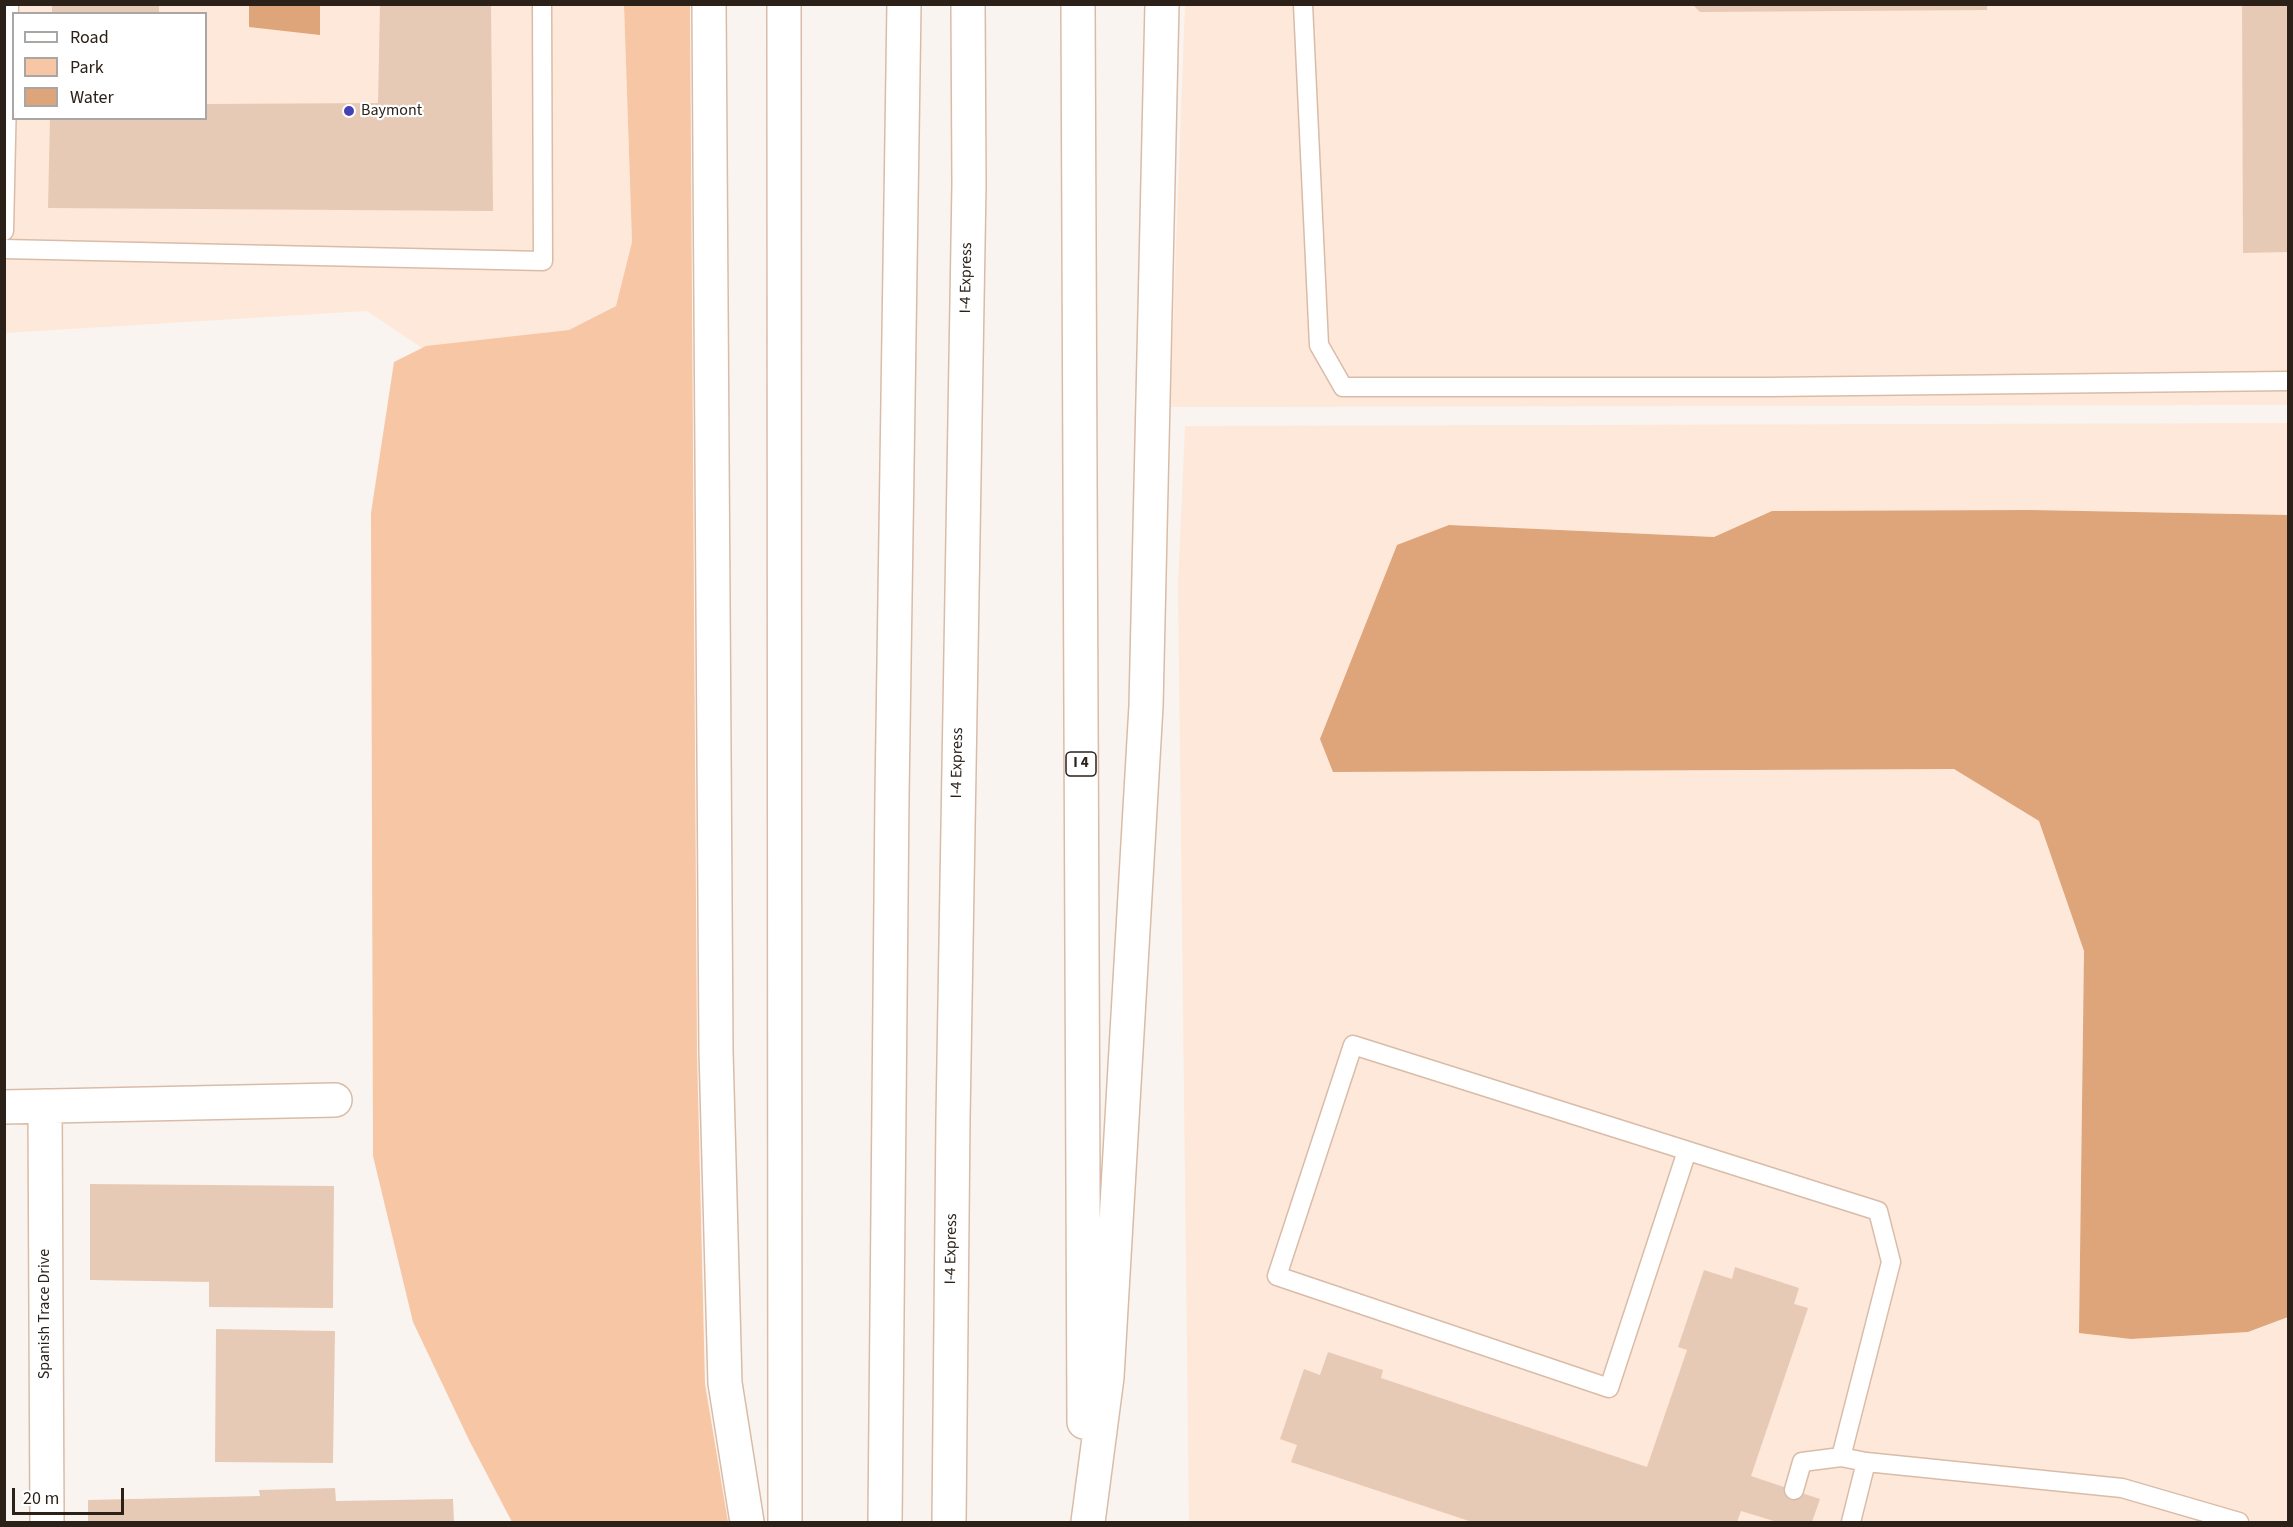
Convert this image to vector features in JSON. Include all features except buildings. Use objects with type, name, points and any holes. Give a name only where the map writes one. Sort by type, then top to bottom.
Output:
[{"type":"main road","points":[[709,4],[716,1015],[725,1383],[747,1522]]},
{"type":"main road","points":[[784,4],[785,1522]]},
{"type":"main road","points":[[885,1522],[891,818],[904,4]]},
{"type":"main road","name":"I-4 Express","points":[[949,1522],[953,1118],[969,185],[968,4]]},
{"type":"main road","name":"I 4","points":[[1078,4],[1086,1522]]},
{"type":"main road","points":[[1086,1522],[1107,1377],[1146,706],[1162,4]]},
{"type":"main road","points":[[4,1107],[335,1100]]},
{"type":"main road","name":"Spanish Trace Drive","points":[[45,1106],[46,1522]]},
{"type":"lane","points":[[4,231],[9,4]]},
{"type":"lane","points":[[4,249],[543,261],[542,4]]},
{"type":"lane","points":[[1303,4],[1319,345],[1343,387],[1770,387],[2289,381]]},
{"type":"lane","points":[[1686,1151],[1609,1388],[1277,1276],[1353,1045],[1878,1211],[1891,1262],[1842,1457]]},
{"type":"lane","points":[[1794,1490],[1802,1462],[1842,1457],[1866,1462],[2122,1488],[2239,1522]]},
{"type":"lane","points":[[1851,1522],[1866,1462]]},
{"type":"shaded area","points":[[5,5],[624,5],[632,242],[616,306],[569,330],[422,348],[367,311],[5,333]]},
{"type":"shaded area","points":[[1185,5],[2288,5],[2288,405],[1170,407]]},
{"type":"shaded area","points":[[2288,423],[2288,515],[2031,510],[1772,511],[1714,537],[1448,525],[1333,772],[1954,769],[2039,821],[2084,951],[2079,1332],[2131,1339],[2248,1332],[2288,1317],[2288,1520],[2286,1522],[1189,1522],[1178,585],[1185,426]]},
{"type":"green space","points":[[624,5],[690,5],[697,1052],[705,1384],[728,1522],[512,1522],[469,1440],[413,1322],[373,1156],[371,513],[394,362],[426,346],[569,330],[616,306],[632,242]]},
{"type":"water","points":[[249,5],[320,5],[320,35],[249,27]]},
{"type":"water","points":[[2031,510],[2288,515],[2288,1317],[2248,1332],[2131,1339],[2079,1333],[2084,951],[2039,821],[1954,769],[1333,772],[1320,739],[1397,545],[1449,525],[1714,537],[1772,511]]},
{"type":"place","name":"Baymont","points":[[349,111]]}]
